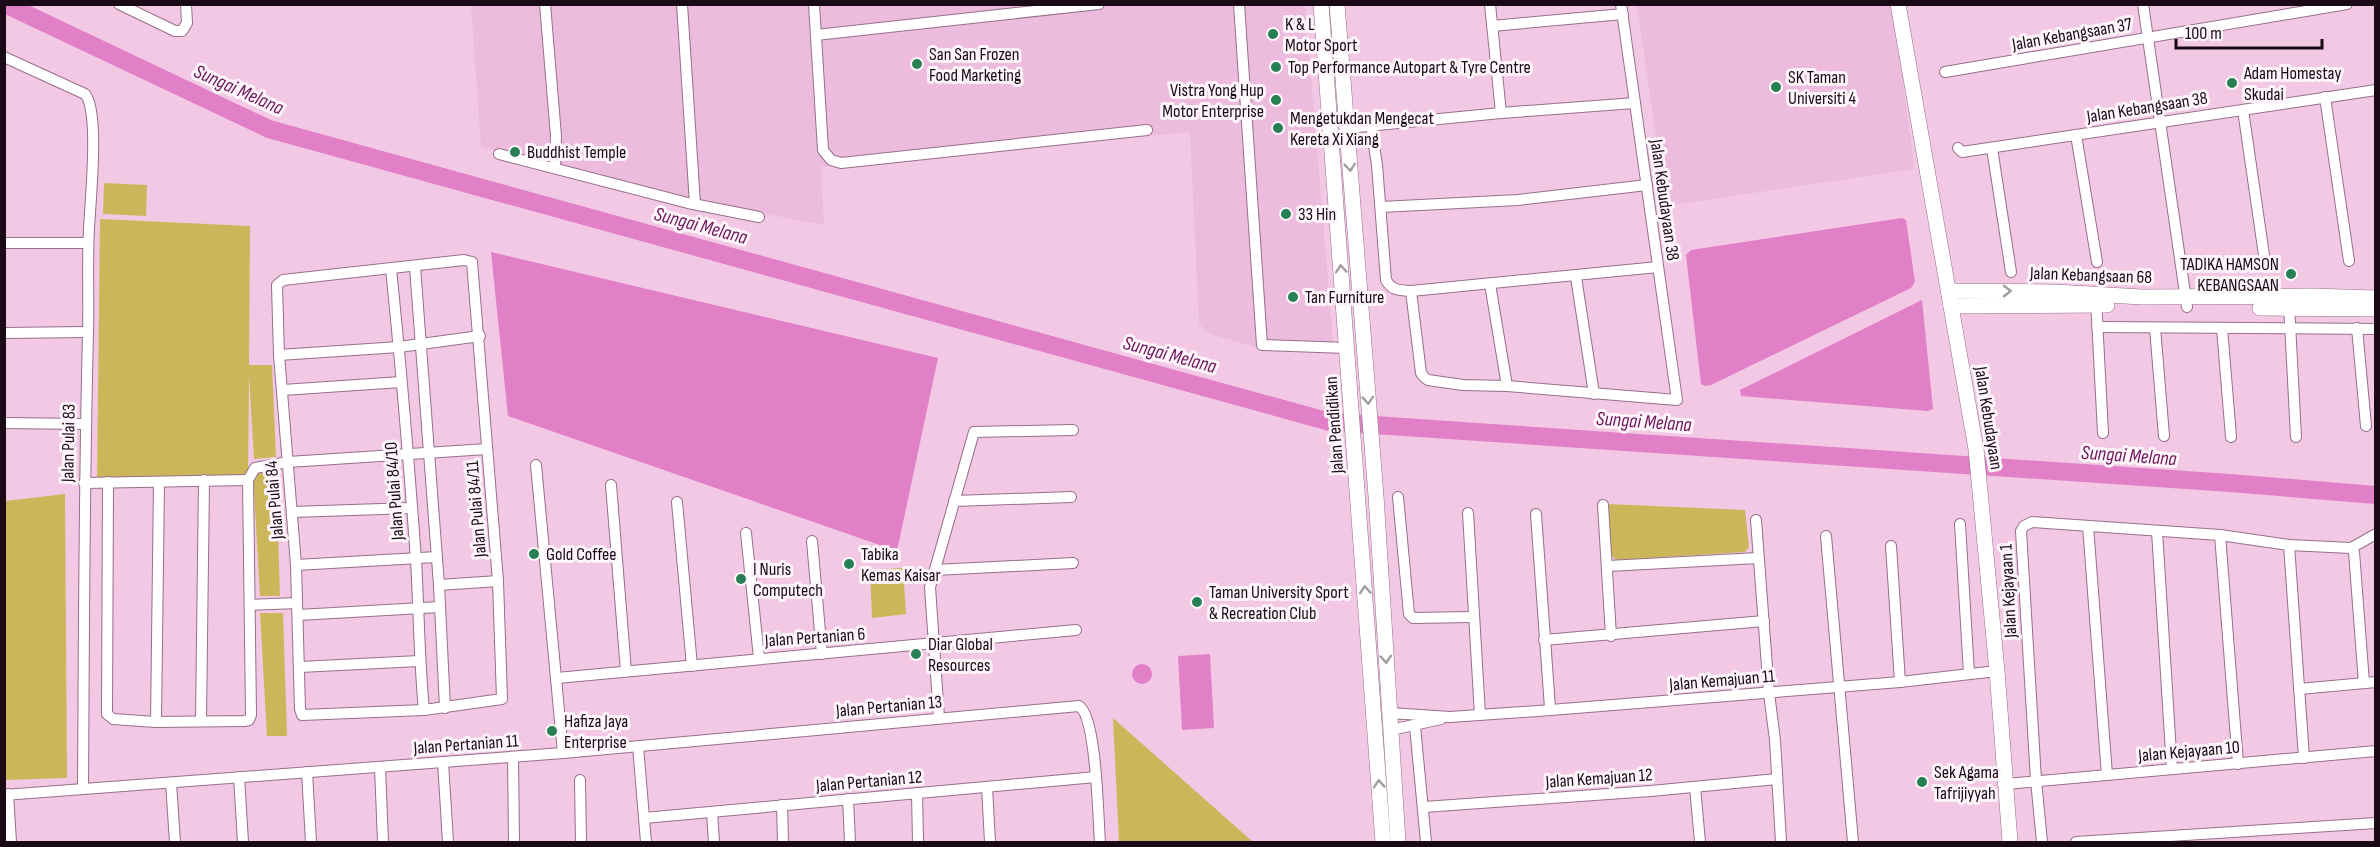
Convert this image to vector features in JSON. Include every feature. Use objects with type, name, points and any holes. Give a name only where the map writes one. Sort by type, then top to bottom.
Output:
[{"type":"main road","name":"Jalan Pendidikan","points":[[1321,4],[1383,843]]},
{"type":"main road","name":"Jalan Pendidikan","points":[[1337,4],[1376,496],[1398,843]]},
{"type":"main road","name":"Jalan Kebudayaan","points":[[1898,4],[1976,449],[1997,671],[2010,843]]},
{"type":"main road","name":"Jalan Kebangsaan 68","points":[[1950,298],[2055,292],[2096,300],[2289,303],[2376,309]]},
{"type":"main road","name":"Jalan Kebangsaan 68","points":[[2289,303],[2313,296],[2376,298]]},
{"type":"street","points":[[119,4],[175,31],[182,31],[187,23],[186,4]]},
{"type":"street","points":[[545,4],[555,136],[555,168]]},
{"type":"street","points":[[682,4],[695,204]]},
{"type":"street","points":[[814,4],[823,150],[831,160],[841,162],[1147,130]]},
{"type":"street","points":[[816,35],[1099,4]]},
{"type":"street","points":[[1239,4],[1262,345],[1347,348]]},
{"type":"street","points":[[1490,4],[1501,112]]},
{"type":"street","points":[[2143,4],[2186,302]]},
{"type":"street","name":"Jalan Kebangsaan 37","points":[[1945,72],[2347,4]]},
{"type":"street","points":[[1492,26],[1622,9]]},
{"type":"street","name":"Jalan Kebudayaan 38","points":[[1594,393],[1677,400],[1622,9]]},
{"type":"street","name":"Jalan Pulai 83","points":[[4,57],[76,90],[89,99],[94,126],[88,243],[88,332],[84,424],[84,789]]},
{"type":"street","name":"Jalan Kebangsaan 38","points":[[1959,149],[1962,152],[1992,148],[2376,90]]},
{"type":"street","points":[[2325,97],[2349,261]]},
{"type":"street","points":[[1347,128],[1501,112],[1635,103]]},
{"type":"street","points":[[2243,110],[2265,262]]},
{"type":"street","points":[[1371,126],[1381,207],[1386,280],[1396,290],[1411,291],[1576,277],[1658,267]]},
{"type":"street","points":[[2076,135],[2097,262]]},
{"type":"street","points":[[1992,148],[2011,272]]},
{"type":"street","points":[[499,154],[695,204],[759,217]]},
{"type":"street","points":[[1381,207],[1518,200],[1647,185]]},
{"type":"street","points":[[4,243],[88,243]]},
{"type":"street","name":"Jalan Pulai 84/11","points":[[303,715],[424,710],[502,699],[498,580],[480,336],[472,262],[469,260],[415,267]]},
{"type":"street","points":[[391,270],[415,267],[439,585],[445,708]]},
{"type":"street","name":"Jalan Pulai 84","points":[[303,715],[300,709],[296,566],[276,303],[279,282],[391,270]]},
{"type":"street","name":"Jalan Pulai 84/10","points":[[391,270],[416,558],[419,661],[424,710]]},
{"type":"street","points":[[1411,291],[1424,377],[1463,385],[1594,393],[1576,277]]},
{"type":"street","points":[[1491,284],[1507,386]]},
{"type":"street","points":[[2096,300],[2103,433]]},
{"type":"street","points":[[2289,303],[2296,437]]},
{"type":"street","points":[[2097,327],[2376,328]]},
{"type":"street","points":[[2155,328],[2163,436]]},
{"type":"street","points":[[2222,328],[2231,437]]},
{"type":"street","points":[[2357,328],[2366,426]]},
{"type":"street","points":[[4,333],[88,332]]},
{"type":"street","points":[[279,355],[399,347],[480,336]]},
{"type":"street","points":[[283,390],[401,382]]},
{"type":"street","points":[[4,423],[84,424]]},
{"type":"street","points":[[939,718],[930,587],[974,432],[1073,430]]},
{"type":"street","points":[[108,482],[107,714],[113,719],[156,722],[249,720],[248,480],[255,468],[288,462],[487,449]]},
{"type":"street","points":[[536,465],[563,753]]},
{"type":"street","points":[[201,720],[204,480]]},
{"type":"street","points":[[84,483],[248,480]]},
{"type":"street","points":[[156,722],[159,482]]},
{"type":"street","points":[[611,485],[626,671]]},
{"type":"street","points":[[954,501],[1071,497]]},
{"type":"street","points":[[1398,497],[1409,614],[1413,618],[1473,617]]},
{"type":"street","points":[[677,502],[692,666]]},
{"type":"street","points":[[1604,505],[1611,636]]},
{"type":"street","points":[[292,512],[411,508]]},
{"type":"street","points":[[1468,513],[1480,715]]},
{"type":"street","points":[[1536,514],[1550,708]]},
{"type":"street","points":[[1756,520],[1769,693],[1775,740],[1781,843]]},
{"type":"street","name":"Jalan Kejayaan 1","points":[[2036,780],[2021,531],[2024,526],[2031,522],[2220,535],[2289,545]]},
{"type":"street","points":[[1960,524],[1970,674]]},
{"type":"street","points":[[2088,526],[2107,775]]},
{"type":"street","points":[[2157,531],[2172,769]]},
{"type":"street","points":[[746,533],[759,658]]},
{"type":"street","points":[[2304,758],[2289,545],[2351,548],[2376,534]]},
{"type":"street","points":[[2220,535],[2238,764]]},
{"type":"street","points":[[1826,536],[1852,843]]},
{"type":"street","points":[[812,541],[822,654]]},
{"type":"street","points":[[1891,546],[1900,682]]},
{"type":"street","points":[[2299,689],[2370,683],[2354,552],[2351,548]]},
{"type":"street","points":[[296,566],[436,557]]},
{"type":"street","points":[[1608,566],[1758,558]]},
{"type":"street","points":[[935,570],[1073,563]]},
{"type":"street","points":[[439,585],[498,580]]},
{"type":"street","points":[[250,605],[297,603]]},
{"type":"street","points":[[298,615],[440,607]]},
{"type":"street","points":[[1545,640],[1764,621]]},
{"type":"street","name":"Jalan Pertanian 6","points":[[557,678],[1076,630]]},
{"type":"street","points":[[300,667],[419,661]]},
{"type":"street","name":"Jalan Kemajuan 11","points":[[1390,713],[1450,717],[1480,715],[1900,682],[1997,671]]},
{"type":"street","name":"Jalan Pertanian 13","points":[[563,753],[1079,706],[1084,709],[1090,724],[1100,843]]},
{"type":"street","name":"Jalan Kemajuan 11","points":[[1391,730],[1450,717]]},
{"type":"street","points":[[1415,726],[1426,843]]},
{"type":"street","points":[[638,746],[646,843]]},
{"type":"street","name":"Jalan Kejayaan 10","points":[[2006,784],[2376,751]]},
{"type":"street","name":"Jalan Pertanian 11","points":[[6,795],[563,753]]},
{"type":"street","points":[[513,757],[514,843]]},
{"type":"street","points":[[443,762],[448,843]]},
{"type":"street","points":[[380,767],[383,843]]},
{"type":"street","points":[[307,772],[311,843]]},
{"type":"street","points":[[239,777],[243,843]]},
{"type":"street","name":"Jalan Pertanian 12","points":[[644,818],[1096,777]]},
{"type":"street","name":"Jalan Kemajuan 12","points":[[1424,807],[1777,779]]},
{"type":"street","points":[[580,780],[581,843]]},
{"type":"street","points":[[2036,780],[2042,843]]},
{"type":"street","points":[[171,783],[175,843]]},
{"type":"street","points":[[987,787],[990,843]]},
{"type":"street","points":[[1695,787],[1700,843]]},
{"type":"street","points":[[917,793],[918,843]]},
{"type":"street","points":[[6,795],[11,843]]},
{"type":"street","points":[[848,800],[850,843]]},
{"type":"street","points":[[782,806],[783,843]]},
{"type":"street","points":[[712,812],[714,843]]},
{"type":"street","points":[[2076,843],[2376,823]]},
{"type":"shaded area","points":[[471,5],[1305,5],[1334,352],[1260,348],[1209,334],[1199,324],[1190,132],[821,167],[824,225],[691,200],[481,147]]},
{"type":"shaded area","name":"SK Taman Universiti 4","points":[[1637,5],[1892,5],[1915,169],[1666,206]]},
{"type":"shaded area","points":[[104,183],[147,185],[146,216],[103,214]]},
{"type":"shaded area","points":[[1902,218],[1906,220],[1915,282],[1911,288],[1711,385],[1701,384],[1686,255],[1691,250]]},
{"type":"shaded area","points":[[100,219],[250,226],[249,365],[272,365],[276,457],[254,459],[249,375],[248,479],[97,479]]},
{"type":"shaded area","points":[[491,252],[938,358],[897,551],[508,416]]},
{"type":"shaded area","points":[[1922,300],[1933,409],[1928,411],[1741,396],[1740,390]]},
{"type":"shaded area","points":[[253,473],[276,473],[280,596],[260,596]]},
{"type":"shaded area","points":[[65,494],[67,778],[5,780],[5,501]]},
{"type":"shaded area","points":[[1607,504],[1745,510],[1749,547],[1745,552],[1616,560],[1611,555]]},
{"type":"shaded area","points":[[903,568],[906,614],[872,618],[870,570]]},
{"type":"shaded area","points":[[260,613],[283,613],[287,736],[267,736]]},
{"type":"shaded area","points":[[1210,654],[1214,728],[1182,730],[1178,656]]},
{"type":"shaded area","points":[[1142,664],[1149,667],[1152,674],[1149,681],[1142,684],[1135,681],[1132,674],[1135,667]]},
{"type":"shaded area","points":[[1113,718],[1253,842],[1119,842]]},
{"type":"waterway","name":"Sungai Melana","points":[[5,4],[269,129],[1330,422],[2230,483],[2376,495]]},
{"type":"place","name":"K & L Motor Sport","points":[[1273,34]]},
{"type":"place","name":"San San Frozen Food Marketing","points":[[917,64]]},
{"type":"place","name":"Top Performance Autopart & Tyre Centre","points":[[1276,67]]},
{"type":"place","name":"Adam Homestay Skudai","points":[[2232,83]]},
{"type":"place","name":"SK Taman Universiti 4","points":[[1776,87]]},
{"type":"place","name":"Vistra Yong Hup Motor Enterprise","points":[[1276,100]]},
{"type":"place","name":"Mengetukdan Mengecat Kereta Xi Xiang","points":[[1278,128]]},
{"type":"place","name":"Buddhist Temple","points":[[515,152]]},
{"type":"place","name":"33 Hin","points":[[1286,214]]},
{"type":"place","name":"TADIKA HAMSON KEBANGSAAN","points":[[2291,274]]},
{"type":"place","name":"Tan Furniture","points":[[1293,297]]},
{"type":"place","name":"Gold Coffee","points":[[534,554]]},
{"type":"place","name":"Tabika Kemas Kaisar","points":[[849,564]]},
{"type":"place","name":"I Nuris Computech","points":[[741,579]]},
{"type":"place","name":"Taman University Sport & Recreation Club","points":[[1197,602]]},
{"type":"place","name":"Diar Global Resources","points":[[916,654]]},
{"type":"place","name":"Hafiza Jaya Enterprise","points":[[552,731]]},
{"type":"place","name":"Sek Agama Tafrijiyyah","points":[[1922,782]]}]
